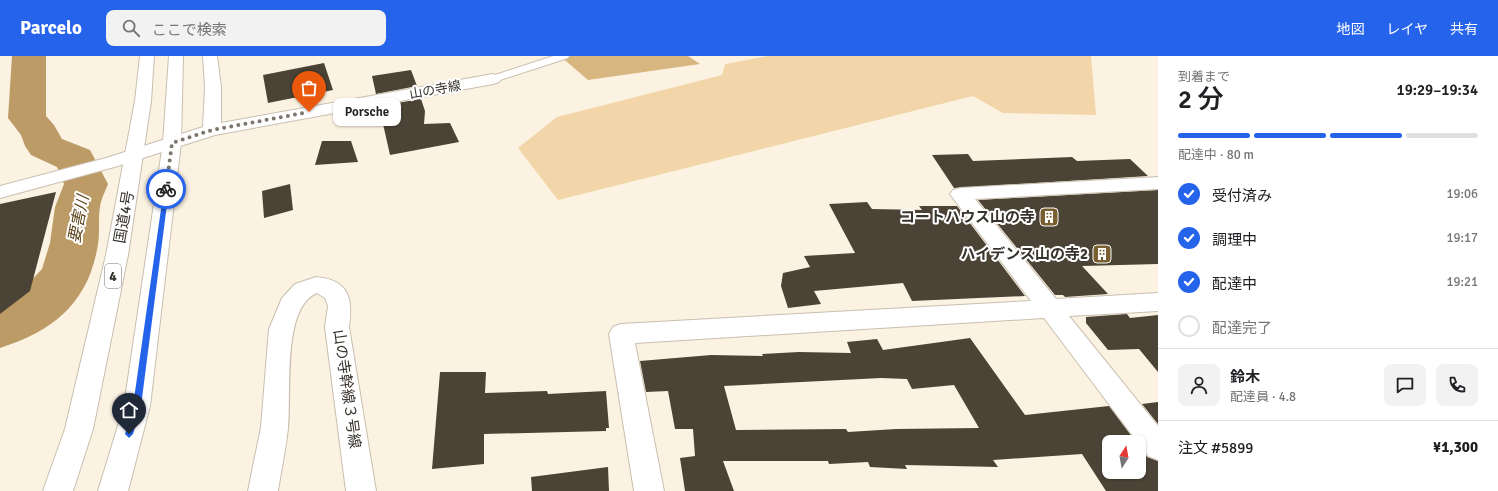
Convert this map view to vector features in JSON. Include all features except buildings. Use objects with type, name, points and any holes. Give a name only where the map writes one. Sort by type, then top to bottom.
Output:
[{"type":"main road","name":"国道4号","points":[[58,491],[79,430],[117,255],[143,101],[147,56]]},
{"type":"main road","points":[[113,491],[137,406],[172,143],[176,56]]},
{"type":"main road","points":[[210,56],[213,87],[212,130]]},
{"type":"main road","name":"山の寺線","points":[[0,192],[64,176],[212,130],[493,78]]},
{"type":"main road","points":[[1158,183],[960,194],[1158,448]]},
{"type":"main road","name":"山の寺幹線３号線","points":[[263,491],[275,427],[281,329],[290,304],[303,290],[316,286],[326,286],[335,293],[340,306],[337,327],[361,491]]},
{"type":"main road","points":[[649,491],[621,334],[1158,302]]},
{"type":"lane","points":[[493,78],[564,56]]},
{"type":"shaded area","points":[[560,56],[688,56],[700,64],[588,80]]},
{"type":"shaded area","points":[[768,56],[1091,56],[1096,115],[1003,113],[973,96],[558,200],[518,148],[557,117],[722,75],[725,64]]},
{"type":"waterway","name":"要害川","points":[[0,327],[28,314],[39,306],[50,296],[66,272],[75,239],[79,200],[86,184],[75,159],[45,146],[40,133],[27,118],[29,56]]},
{"type":"way so far","points":[[166,189],[172,143],[212,130],[309,112]]},
{"type":"place","name":"Porsche","points":[[309,112]]},
{"type":"place","name":"コートハウス山の寺","points":[[1049,217]]},
{"type":"place","name":"ハイデンス山の寺2","points":[[1102,254]]},
{"type":"route","points":[[129,434],[137,406],[166,189]]}]
